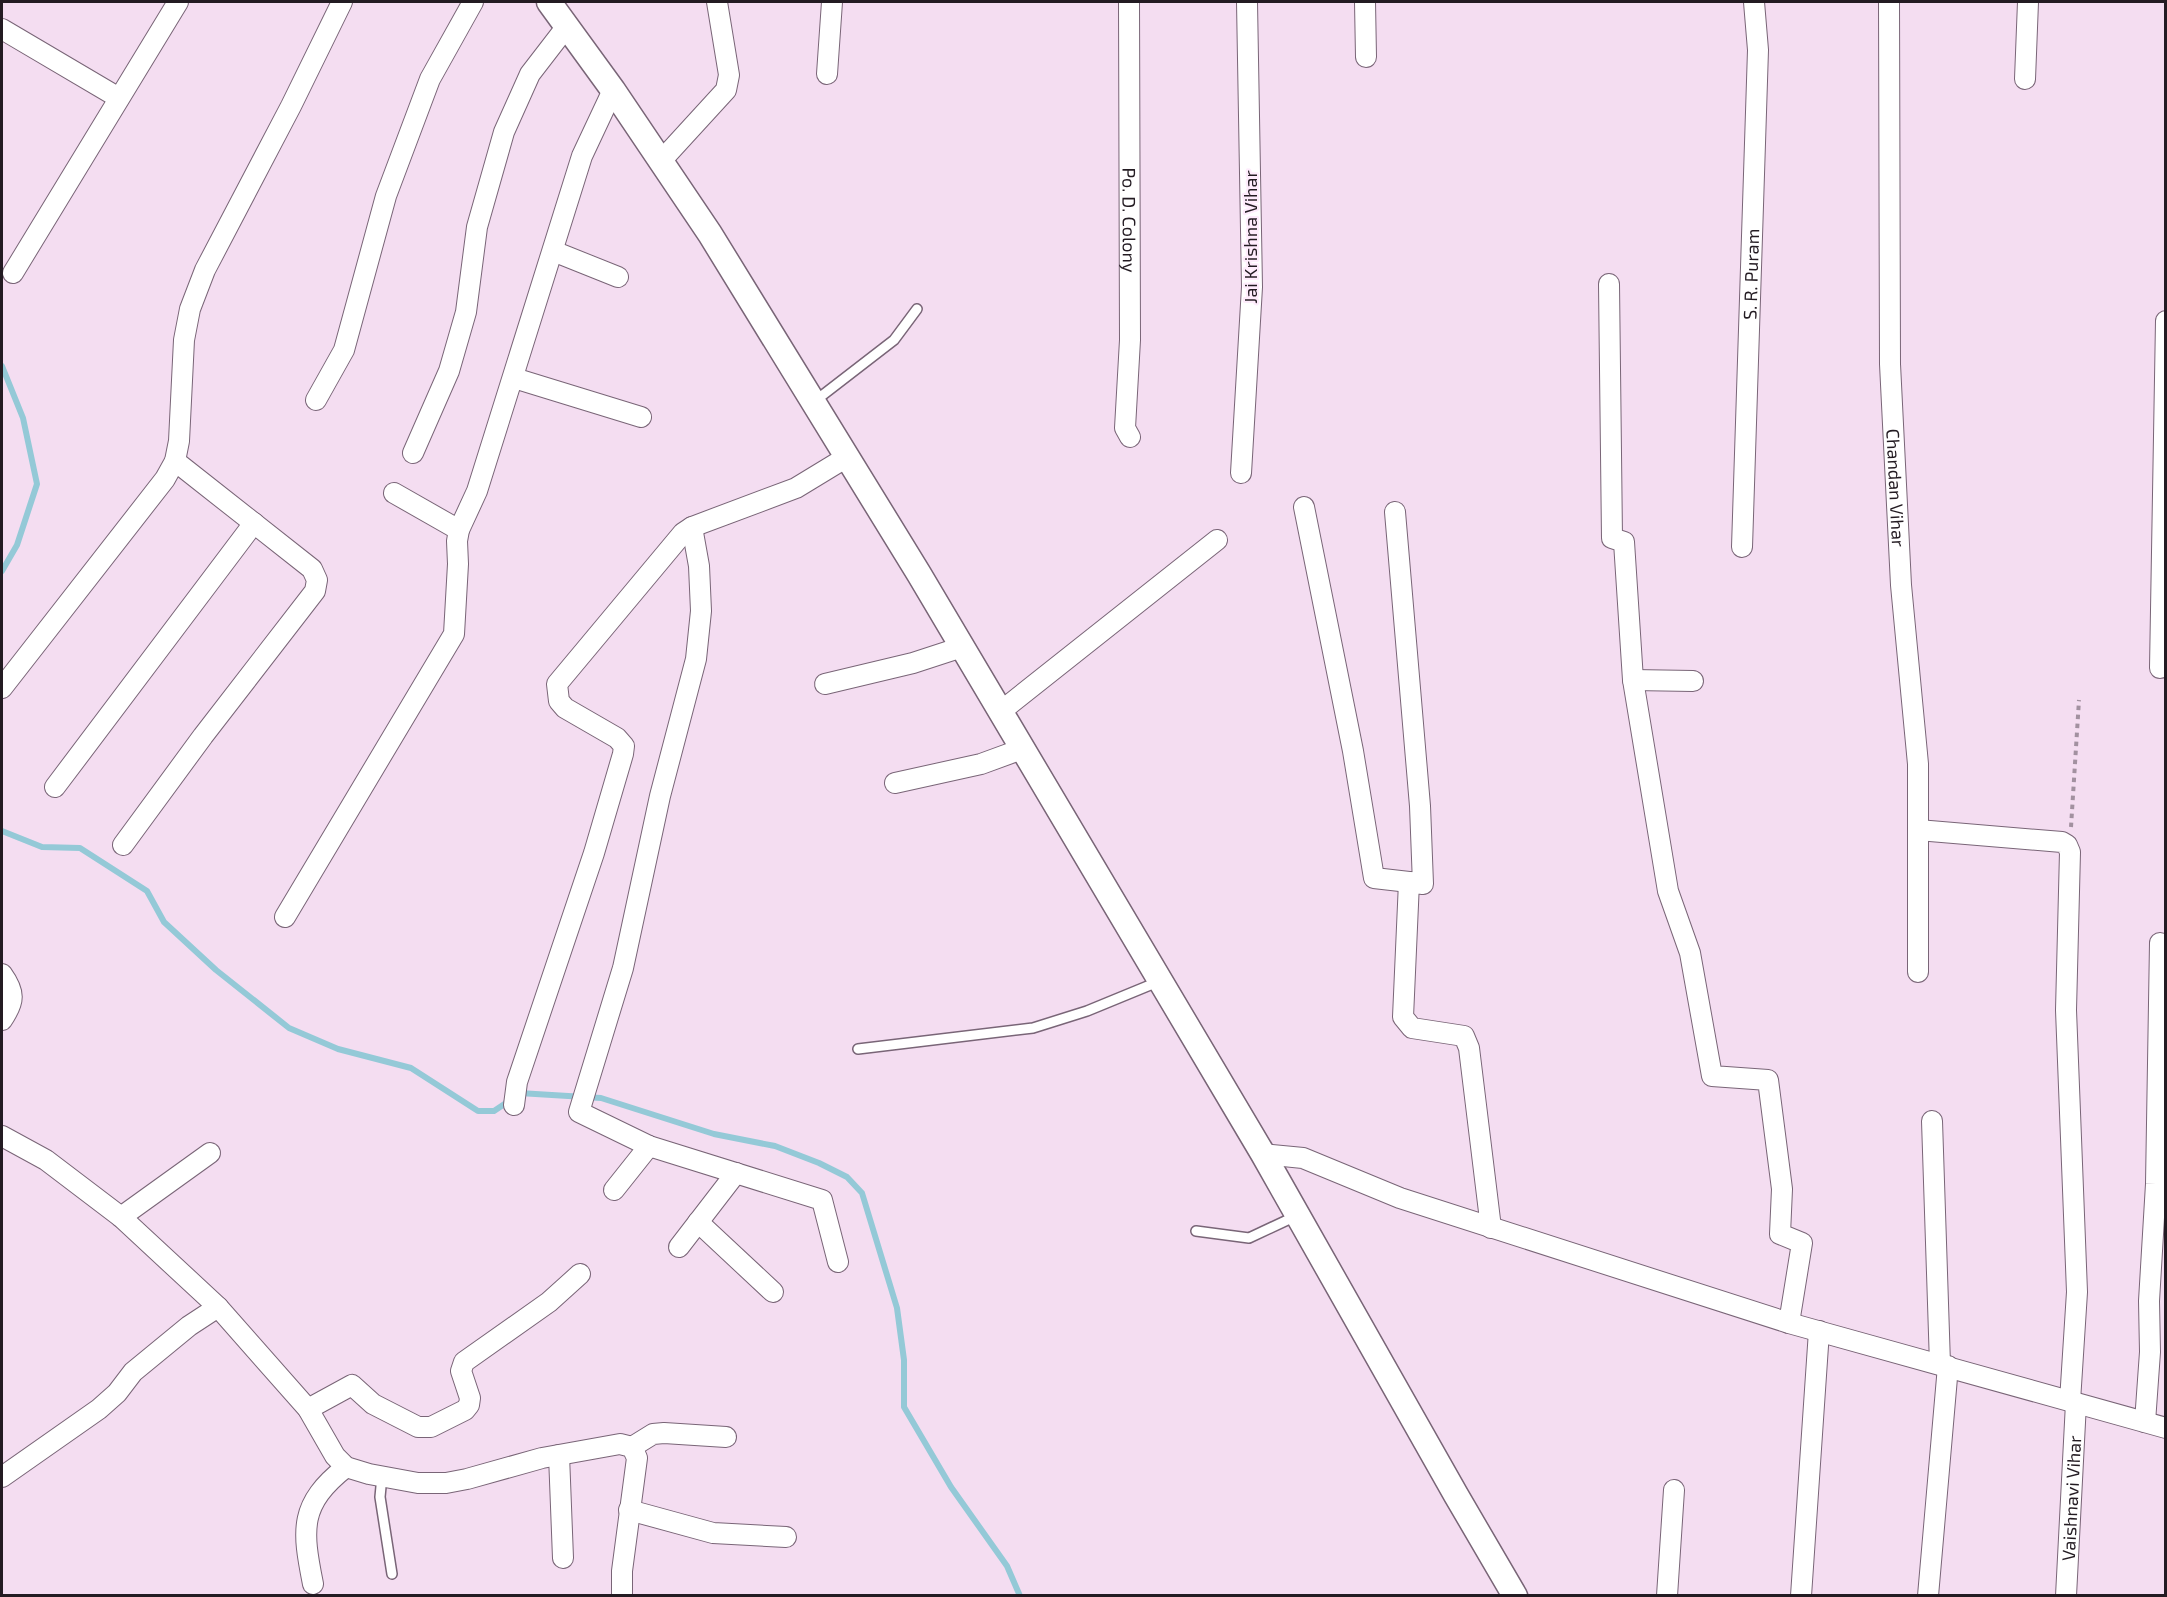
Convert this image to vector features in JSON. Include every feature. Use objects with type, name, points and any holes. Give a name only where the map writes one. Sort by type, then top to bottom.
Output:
[{"type":"street","points":[[13,273],[178,2]]},
{"type":"street","points":[[2,688],[165,479],[175,461],[179,441],[184,339],[190,309],[205,270],[291,106],[342,2]]},
{"type":"street","points":[[316,400],[344,350],[386,196],[430,79],[473,2]]},
{"type":"street","points":[[549,2],[613,90],[710,234],[962,646],[1263,1154],[1515,1596]]},
{"type":"street","points":[[661,160],[726,90],[729,75],[717,2]]},
{"type":"street","points":[[827,74],[832,2]]},
{"type":"street","name":"Po. D. Colony","points":[[1129,2],[1130,340],[1125,428],[1130,437]]},
{"type":"street","name":"Jai Krishna Vihar","points":[[1241,473],[1252,287],[1246,2]]},
{"type":"street","points":[[1365,2],[1366,57]]},
{"type":"street","name":"S. R. Puram","points":[[1742,548],[1758,50],[1754,2]]},
{"type":"street","name":"Chandan Vihar","points":[[1889,2],[1890,364],[1901,585],[1918,764],[1918,972]]},
{"type":"street","points":[[2025,79],[2028,2]]},
{"type":"street","points":[[413,453],[449,371],[466,312],[477,227],[504,132],[530,74],[567,26]]},
{"type":"street","points":[[2,29],[118,98]]},
{"type":"street","points":[[285,917],[454,634],[459,530],[477,491],[582,156],[613,90]]},
{"type":"street","points":[[552,251],[618,277]]},
{"type":"street","points":[[1609,284],[1612,538],[1624,542],[1633,680],[1668,891],[1690,953],[1712,1076],[1768,1080],[1782,1189],[1780,1234],[1802,1243],[1789,1323]]},
{"type":"street","points":[[2160,668],[2166,321]]},
{"type":"street","points":[[514,378],[641,417]]},
{"type":"street","points":[[514,1105],[517,1082],[594,853],[624,746],[617,738],[565,708],[560,701],[557,684],[677,540],[692,527],[796,488],[847,457]]},
{"type":"street","points":[[123,845],[203,736],[315,591],[317,580],[312,569],[175,461]]},
{"type":"street","points":[[394,493],[459,530]]},
{"type":"street","points":[[1304,507],[1353,751],[1374,878],[1423,884],[1420,806],[1395,512]]},
{"type":"street","points":[[55,787],[254,523]]},
{"type":"street","points":[[692,527],[699,566],[701,611],[696,659],[660,796],[623,968],[579,1112],[649,1146],[822,1200],[838,1262]]},
{"type":"street","points":[[1000,712],[1217,540]]},
{"type":"street","points":[[825,684],[913,663],[962,646]]},
{"type":"street","points":[[1633,680],[1693,681]]},
{"type":"street","points":[[895,783],[981,764],[1022,749]]},
{"type":"street","points":[[1918,830],[2062,842]]},
{"type":"street","name":"Vaishnavi Vihar","points":[[2062,842],[2067,845],[2070,852],[2066,1010],[2077,1292],[2066,1596]]},
{"type":"street","points":[[1409,882],[1403,1017],[1412,1028],[1464,1036],[1469,1048],[1491,1228]]},
{"type":"street","points":[[2145,1422],[2156,1184],[2160,943]]},
{"type":"street","points":[[2,974],[11,987],[10,1007],[2,1020]]},
{"type":"street","points":[[1928,1596],[1944,1365],[1932,1121]]},
{"type":"street","points":[[2,1136],[46,1160],[122,1217],[218,1306],[308,1409],[335,1455],[346,1467],[418,1483],[446,1482],[559,1455],[620,1444],[632,1447],[653,1434],[664,1432],[726,1437]]},
{"type":"street","points":[[614,1190],[649,1146]]},
{"type":"street","points":[[122,1217],[210,1153]]},
{"type":"street","points":[[1263,1154],[1303,1158],[1401,1198],[1789,1323],[2166,1428]]},
{"type":"street","points":[[679,1247],[736,1173]]},
{"type":"street","points":[[698,1222],[773,1292]]},
{"type":"street","points":[[308,1409],[352,1385],[373,1404],[418,1428],[431,1427],[465,1410],[469,1405],[470,1398],[461,1371],[464,1362],[549,1302],[580,1274]]},
{"type":"street","points":[[2,1477],[99,1409],[117,1393],[133,1372],[189,1326],[218,1306]]},
{"type":"street","points":[[1801,1596],[1820,1331]]},
{"type":"street","points":[[622,1596],[622,1571],[637,1458],[632,1447]]},
{"type":"street","points":[[559,1455],[563,1558]]},
{"type":"street","points":[[313,1584],[305,1543],[307,1515],[327,1482],[346,1467]]},
{"type":"street","points":[[1667,1596],[1674,1490]]},
{"type":"street","points":[[629,1510],[713,1533],[786,1537]]},
{"type":"lane","points":[[813,402],[894,340],[917,309]]},
{"type":"lane","points":[[858,1049],[1033,1028],[1087,1011],[1160,981]]},
{"type":"lane","points":[[1196,1231],[1249,1238],[1298,1215]]},
{"type":"lane","points":[[382,1476],[380,1497],[392,1574]]},
{"type":"path","points":[[2062,842],[2072,826],[2079,699]]},
{"type":"waterway","points":[[2,366],[23,418],[37,484],[17,545],[2,571]]},
{"type":"waterway","points":[[2,831],[42,847],[80,848],[147,891],[164,922],[216,970],[289,1028],[338,1049],[411,1068],[478,1111],[494,1111],[506,1103],[508,1097]]},
{"type":"waterway","points":[[519,1093],[601,1098],[714,1134],[775,1146],[847,1177],[862,1193],[897,1308],[904,1360],[904,1407],[951,1487],[1007,1566],[1020,1596]]}]
